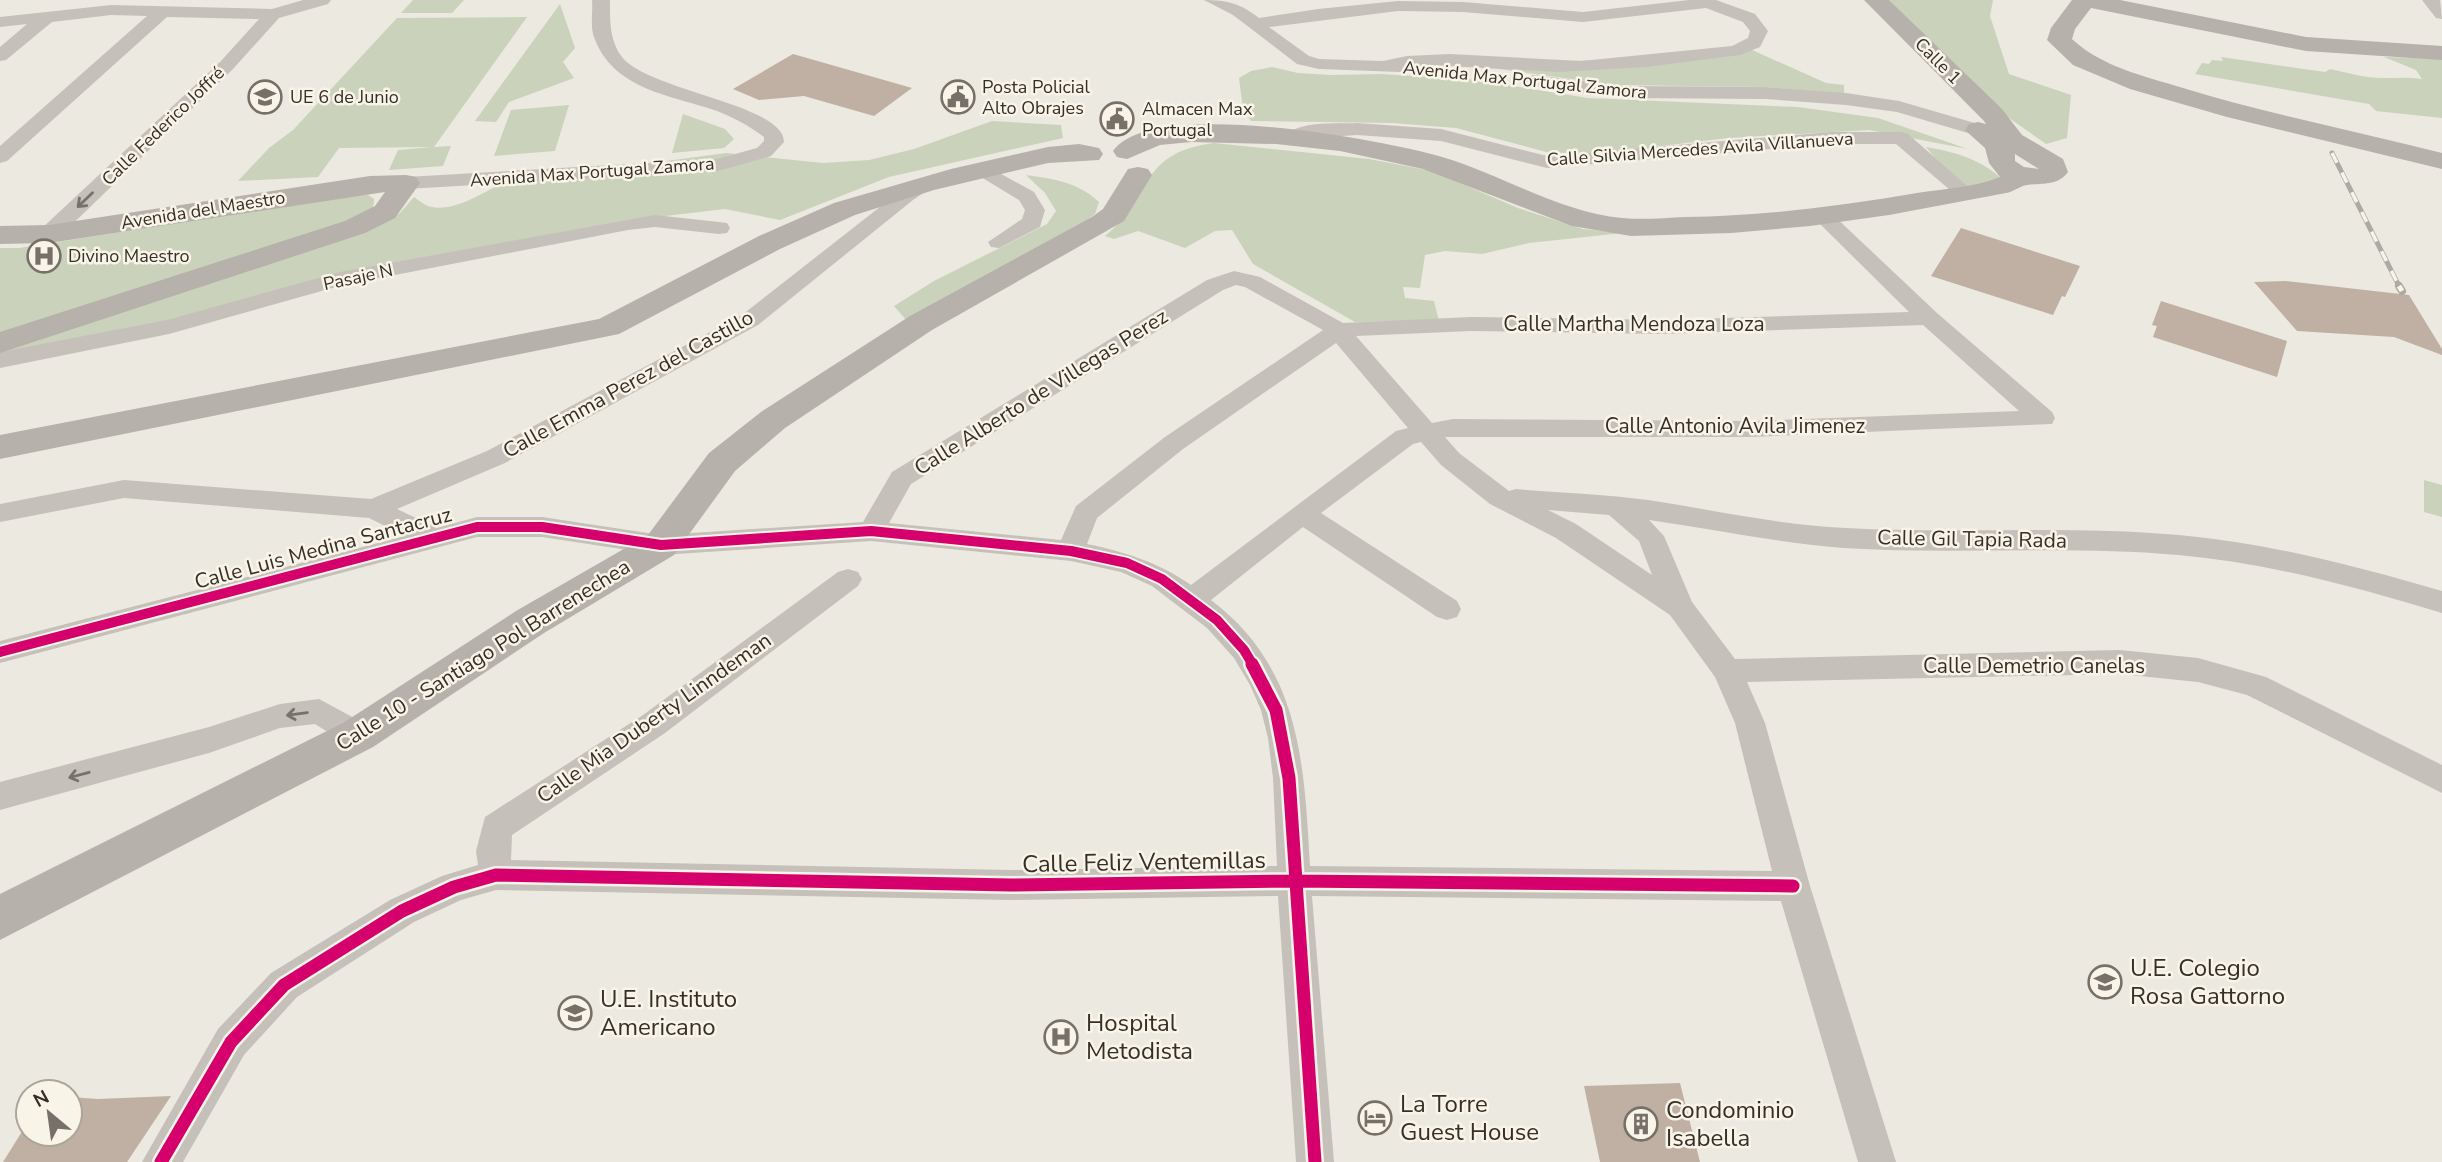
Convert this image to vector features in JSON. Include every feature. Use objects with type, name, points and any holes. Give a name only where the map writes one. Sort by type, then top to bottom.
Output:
[{"type":"main road","name":"Calle 1","points":[[1876,0],[1990,123],[1995,142],[2018,162],[2006,186],[1964,192]]},
{"type":"main road","points":[[2442,53],[2306,44],[2085,0],[2063,28],[2059,40],[2072,54],[2096,67],[2240,114],[2442,161]]},
{"type":"main road","points":[[0,447],[608,327],[650,309],[792,231],[872,199],[933,180],[1014,163],[1094,184],[1107,149],[1136,163],[1179,143],[1212,134],[1294,137],[1390,153],[1442,167],[1588,222],[1624,228],[1742,224],[1824,217],[1964,192]]},
{"type":"main road","name":"Calle 10 - Santiago Pol Barrenechea","points":[[0,918],[358,735],[530,622],[661,545],[722,462],[773,420],[921,323],[1094,184],[1114,215],[1136,163]]},
{"type":"main road","name":"Avenida del Maestro","points":[[0,235],[49,234],[370,184],[406,183]]},
{"type":"main road","points":[[0,343],[355,227],[386,212],[406,183]]},
{"type":"street","points":[[0,22],[60,10],[163,11],[214,6],[273,14],[323,0]]},
{"type":"street","name":"Avenida Max Portugal Zamora","points":[[406,183],[663,170],[739,161],[764,152],[771,146],[774,135],[760,124],[631,75],[618,65],[606,47],[599,11],[601,0]]},
{"type":"street","name":"Avenida Max Portugal Zamora","points":[[1213,0],[1239,10],[1279,44],[1303,60],[1319,64],[1462,71],[1625,92],[1765,93],[1846,99],[1990,123]]},
{"type":"street","points":[[2431,0],[2442,14]]},
{"type":"street","points":[[1256,24],[1318,14],[1398,6],[1463,7],[1583,17],[1708,3],[1749,18],[1759,32],[1758,39],[1752,45],[1734,51],[1619,65],[1560,67],[1439,57],[1384,66]]},
{"type":"street","points":[[0,56],[60,10]]},
{"type":"street","points":[[0,157],[163,11]]},
{"type":"street","name":"Calle Federico Joffré","points":[[49,234],[227,65],[273,14]]},
{"type":"street","name":"Calle Silvia Mercedes Avila Villanueva","points":[[1294,137],[1310,132],[1357,129],[1441,135],[1547,162],[1831,138],[1901,138],[1964,192]]},
{"type":"street","points":[[983,170],[1027,196],[1035,210],[1032,222],[999,242]]},
{"type":"street","name":"Calle Emma Perez del Castillo","points":[[373,509],[496,457],[750,320],[906,196],[933,180]]},
{"type":"street","points":[[1824,217],[1929,318]]},
{"type":"street","name":"Pasaje N","points":[[0,360],[169,327],[340,279],[628,225],[655,221],[719,228]]},
{"type":"street","name":"Calle Alberto de Villegas Perez","points":[[871,531],[901,478],[1215,285],[1234,278],[1252,282],[1339,330]]},
{"type":"street","name":"Calle Martha Mendoza Loza","points":[[1339,330],[1471,324],[1663,327],[1929,318]]},
{"type":"street","name":"Calle Antonio Avila Jimenez","points":[[1191,600],[1405,437],[1453,427],[1482,425],[1751,429],[2043,418],[1929,318]]},
{"type":"street","points":[[1071,551],[1085,513],[1174,443],[1339,330],[1450,459],[1499,496],[1566,531],[1680,607]]},
{"type":"street","points":[[0,513],[124,489],[373,509],[436,539]]},
{"type":"street","name":"Calle Gil Tapia Rada","points":[[1499,496],[1616,506],[1792,533],[1847,538],[2032,539],[2178,545],[2263,556],[2372,581],[2442,602]]},
{"type":"street","points":[[1616,506],[1650,536],[1680,607],[1727,671],[1750,723],[1793,886],[1877,1162]]},
{"type":"street","points":[[1302,513],[1447,609]]},
{"type":"street","name":"Calle Luis Medina Santacruz","points":[[0,652],[477,527],[542,527],[661,545],[871,531],[1071,551],[1126,563],[1162,579],[1217,620],[1244,650],[1263,681],[1276,710],[1289,778],[1315,1162]]},
{"type":"street","name":"Calle Mia Duberty Linndeman","points":[[496,875],[493,851],[497,827],[654,724],[848,579]]},
{"type":"street","name":"Calle Demetrio Canelas","points":[[1727,671],[2120,662],[2198,670],[2255,685],[2442,780]]},
{"type":"street","points":[[0,796],[209,740],[280,716],[319,710],[358,735]]},
{"type":"street","name":"Calle Feliz Ventemillas","points":[[161,1162],[231,1042],[284,985],[402,911],[454,887],[496,875],[1011,885],[1294,881],[1793,886]]},
{"type":"green space","points":[[413,0],[464,0],[452,13],[401,13]]},
{"type":"green space","points":[[1889,0],[1993,0],[1990,16],[2009,74],[2071,95],[2067,138],[2046,144],[2009,118]]},
{"type":"green space","points":[[560,4],[575,48],[563,62],[574,78],[509,102],[496,122],[475,121]]},
{"type":"green space","points":[[527,17],[434,147],[451,146],[443,166],[389,170],[398,150],[432,147],[339,148],[318,177],[238,181],[269,148],[293,130],[397,18]]},
{"type":"green space","points":[[1752,50],[1826,83],[1844,85],[1844,94],[1766,87],[1615,85],[1462,64],[1720,57]]},
{"type":"green space","points":[[2221,57],[2325,72],[2330,69],[2373,78],[2422,79],[2416,70],[2384,57],[2442,59],[2442,118],[2376,111],[2369,104],[2195,74],[2202,63],[2223,61]]},
{"type":"green space","points":[[1272,67],[1298,73],[1469,79],[1588,98],[1798,107],[1878,118],[1968,149],[1869,130],[1728,138],[1611,152],[1550,153],[1456,128],[1392,123],[1251,121],[1243,109],[1239,78],[1251,71]]},
{"type":"green space","points":[[569,105],[555,151],[494,156],[511,110]]},
{"type":"green space","points":[[683,114],[725,129],[734,139],[724,148],[672,153]]},
{"type":"green space","points":[[992,121],[1061,125],[1063,138],[889,177],[780,220],[725,209],[623,221],[217,311],[0,355],[0,351],[369,229],[400,213],[414,197],[428,206],[447,207],[457,205],[502,183],[726,153],[823,163],[869,160],[914,149]]},
{"type":"green space","points":[[1214,143],[1369,159],[1432,171],[1518,208],[1583,229],[1623,233],[1529,243],[1482,254],[1445,251],[1425,255],[1420,288],[1403,287],[1405,298],[1434,301],[1439,321],[1355,322],[1253,264],[1232,230],[1215,231],[1185,248],[1138,231],[1114,239],[1105,236],[1121,221],[1159,166],[1189,148]]},
{"type":"green space","points":[[1926,147],[1967,158],[1986,167],[2003,180],[1966,187],[1939,163]]},
{"type":"green space","points":[[1026,175],[1056,180],[1083,190],[1099,202],[1095,214],[1076,229],[907,321],[894,306],[934,281],[1047,224],[1056,211],[1045,193]]},
{"type":"green space","points":[[368,195],[374,199],[372,208],[361,218],[0,336],[0,248],[19,248]]},
{"type":"green space","points":[[2424,480],[2442,485],[2442,517],[2424,512]]},
{"type":"building","points":[[793,54],[912,88],[874,116],[804,96],[759,100],[733,89]]},
{"type":"building","points":[[1961,228],[2080,266],[2053,315],[1931,276]]},
{"type":"building","points":[[2285,281],[2409,295],[2442,349],[2442,355],[2394,337],[2297,331],[2254,282]]},
{"type":"building","points":[[2161,301],[2287,341],[2277,377],[2153,337],[2157,326],[2152,325]]},
{"type":"building","name":"Condominio Isabella","points":[[1680,1083],[1700,1162],[1600,1162],[1584,1086]]},
{"type":"building","points":[[171,1096],[127,1162],[3,1162],[14,1144],[14,1148],[84,1148],[84,1098]]},
{"type":"railway","points":[[2332,153],[2400,288]]},
{"type":"railway","points":[[2399,286],[2402,291]]},
{"type":"cycle path","points":[[0,652],[477,527],[542,527],[661,545],[871,531],[1071,551],[1127,563],[1162,579],[1217,620],[1244,650],[1263,681],[1276,710],[1289,778],[1315,1162]]},
{"type":"cycle path","points":[[161,1162],[231,1042],[284,985],[402,911],[454,887],[496,875],[1011,885],[1294,881],[1793,886]]},
{"type":"place","name":"UE 6 de Junio","points":[[265,97]]},
{"type":"place","name":"Posta Policial Alto Obrajes","points":[[958,97]]},
{"type":"place","name":"Almacen Max Portugal","points":[[1117,119]]},
{"type":"place","name":"Divino Maestro","points":[[44,256]]},
{"type":"place","name":"U.E. Colegio Rosa Gattorno","points":[[2105,982]]},
{"type":"place","name":"U.E. Instituto Americano","points":[[575,1013]]},
{"type":"place","name":"Hospital Metodista","points":[[1061,1037]]},
{"type":"place","name":"La Torre Guest House","points":[[1375,1118]]},
{"type":"place","name":"Condominio Isabella","points":[[1641,1124]]}]
